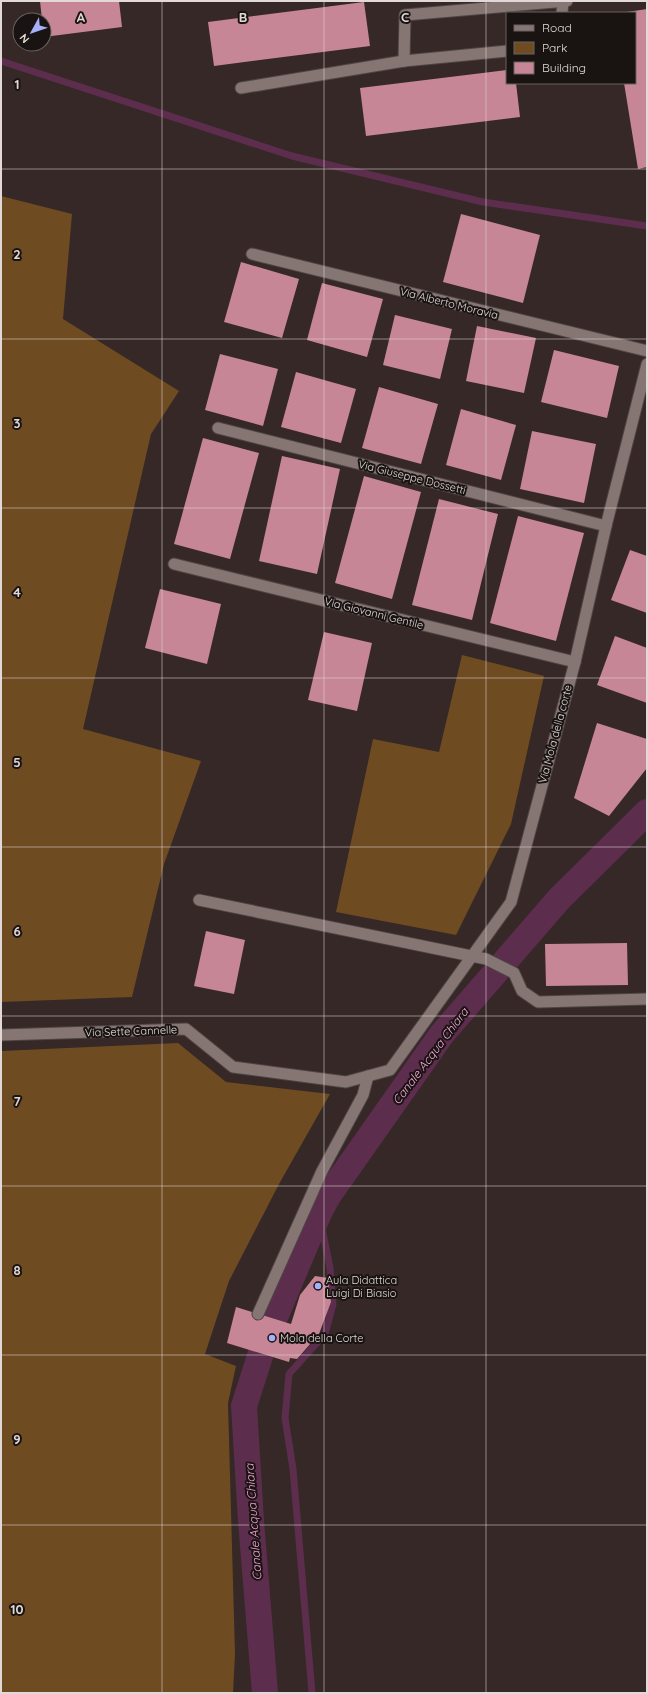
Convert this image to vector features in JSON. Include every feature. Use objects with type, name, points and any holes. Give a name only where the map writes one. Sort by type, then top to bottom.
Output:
[{"type":"street","points":[[562,12],[563,1]]},
{"type":"street","points":[[404,61],[404,14],[567,1]]},
{"type":"street","points":[[241,88],[404,61],[506,51]]},
{"type":"street","name":"Via Alberto Moravia","points":[[252,254],[647,351]]},
{"type":"street","name":"Via Mola della corte","points":[[390,1070],[511,902],[575,662],[606,526],[647,364]]},
{"type":"street","name":"Via Giuseppe Dossetti","points":[[218,428],[606,526]]},
{"type":"street","name":"Via Giovanni Gentile","points":[[174,564],[575,662]]},
{"type":"street","points":[[199,900],[486,959],[514,972],[522,991],[538,1002],[647,999]]},
{"type":"street","name":"Via Sette Cannelle","points":[[1,1035],[186,1029],[233,1067],[346,1082],[390,1070]]},
{"type":"street","points":[[258,1314],[322,1171],[363,1095],[368,1076]]},
{"type":"green space","points":[[1,196],[72,214],[63,319],[179,391],[151,434],[83,729],[201,761],[164,864],[132,997],[1,1002]]},
{"type":"green space","points":[[462,655],[544,676],[511,824],[456,935],[336,912],[373,739],[439,752]]},
{"type":"green space","points":[[178,1043],[226,1082],[330,1094],[279,1184],[229,1281],[205,1354],[236,1366],[228,1403],[235,1654],[233,1693],[1,1693],[1,1051]]},
{"type":"building","points":[[40,1],[119,1],[122,27],[52,36],[52,12],[41,12]]},
{"type":"building","points":[[364,2],[370,46],[214,66],[208,22]]},
{"type":"building","points":[[647,9],[647,167],[638,169],[624,84],[636,84],[636,12],[627,12]]},
{"type":"building","points":[[506,70],[506,84],[516,84],[520,117],[366,136],[360,88]]},
{"type":"building","points":[[461,214],[540,235],[523,303],[443,282]]},
{"type":"building","points":[[241,262],[299,279],[282,338],[224,322]]},
{"type":"building","points":[[322,283],[383,299],[367,357],[307,340]]},
{"type":"building","points":[[395,315],[452,329],[440,379],[383,365]]},
{"type":"building","points":[[477,326],[536,338],[524,393],[466,381]]},
{"type":"building","points":[[554,350],[619,366],[607,418],[541,402]]},
{"type":"building","points":[[220,354],[278,369],[263,426],[205,410]]},
{"type":"building","points":[[296,372],[356,389],[341,443],[281,427]]},
{"type":"building","points":[[379,387],[438,404],[421,464],[362,448]]},
{"type":"building","points":[[461,409],[516,425],[501,480],[446,465]]},
{"type":"building","points":[[532,431],[596,444],[584,503],[520,489]]},
{"type":"building","points":[[203,438],[259,453],[230,559],[174,544]]},
{"type":"building","points":[[282,456],[340,469],[317,574],[259,561]]},
{"type":"building","points":[[364,476],[421,492],[392,599],[335,583]]},
{"type":"building","points":[[439,499],[498,514],[472,620],[412,605]]},
{"type":"building","points":[[518,516],[584,533],[556,641],[490,623]]},
{"type":"building","points":[[630,550],[647,556],[647,613],[611,600]]},
{"type":"building","points":[[160,589],[221,604],[207,664],[145,648]]},
{"type":"building","points":[[324,632],[372,643],[357,711],[308,700]]},
{"type":"building","points":[[615,636],[647,648],[647,703],[597,685]]},
{"type":"building","points":[[597,723],[647,739],[647,768],[609,816],[574,798]]},
{"type":"building","points":[[206,931],[245,940],[234,994],[194,986]]},
{"type":"building","points":[[627,943],[628,985],[546,986],[545,944]]},
{"type":"building","name":"Mola della Corte","points":[[315,1276],[328,1278],[331,1302],[319,1334],[297,1359],[290,1358],[289,1362],[227,1343],[236,1307],[291,1324],[300,1295]]},
{"type":"waterway","points":[[1,61],[292,156],[483,202],[647,226]]},
{"type":"waterway","name":"Canale Acqua Chiara","points":[[276,1315],[319,1213],[328,1196],[442,1034],[559,899],[647,812]]},
{"type":"waterway","points":[[312,1693],[293,1469],[285,1418],[289,1374],[325,1334],[333,1304],[330,1268],[319,1213]]},
{"type":"waterway","name":"Canale Acqua Chiara","points":[[261,1353],[244,1406],[251,1521],[265,1693]]},
{"type":"place","name":"Aula Didattica Luigi Di Biasio","points":[[318,1286]]},
{"type":"place","name":"Mola della Corte","points":[[272,1338]]}]
